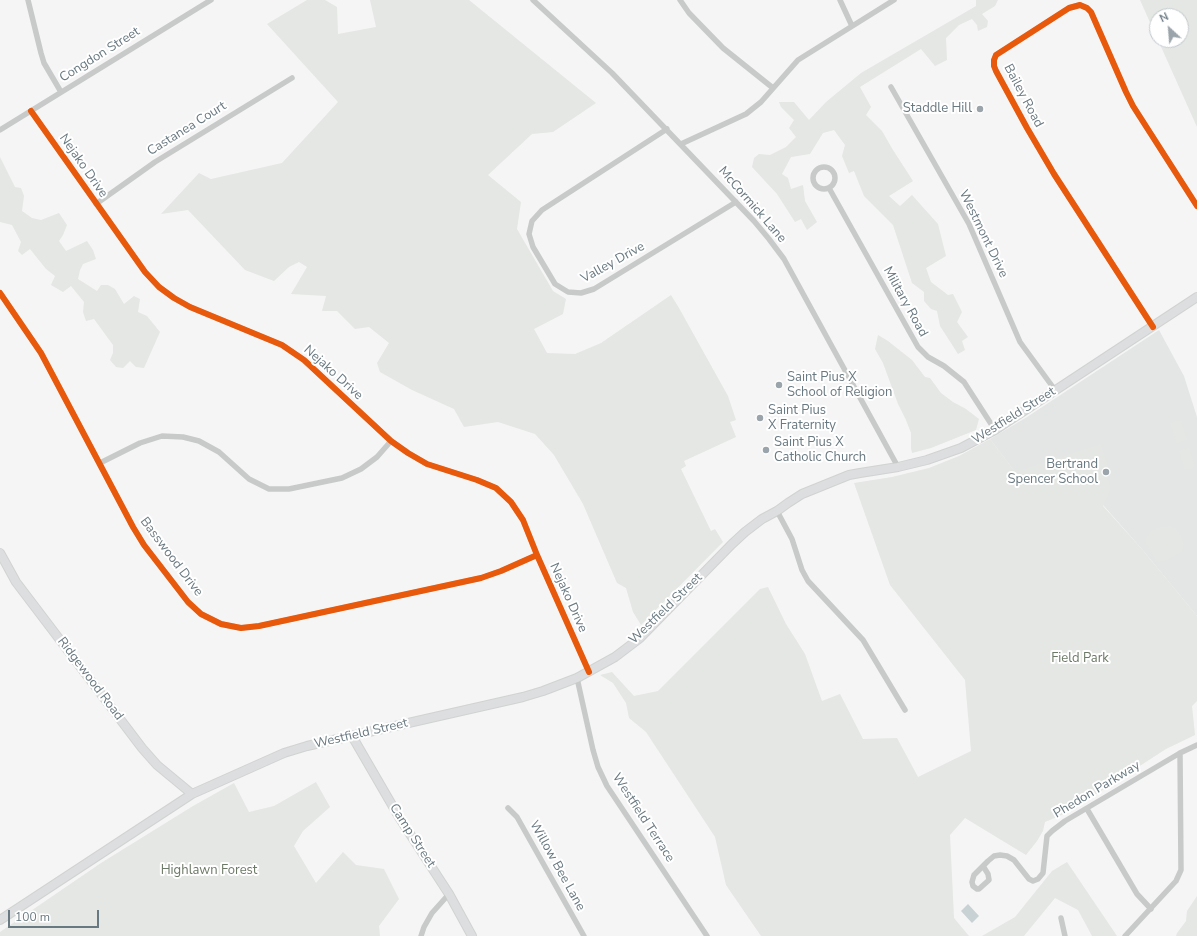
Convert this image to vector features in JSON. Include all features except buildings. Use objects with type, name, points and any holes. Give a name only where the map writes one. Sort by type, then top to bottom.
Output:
[{"type":"main road","name":"Westfield Street","points":[[0,920],[192,794],[284,753],[307,746],[523,697],[543,691],[589,672],[640,638],[745,532],[762,519],[802,494],[849,475],[898,467],[927,460],[954,450],[995,430],[1197,299]]},
{"type":"main road","name":"Ridgewood Road","points":[[0,553],[16,582],[142,748],[157,765],[192,794]]},
{"type":"main road","name":"Camp Street","points":[[352,736],[399,817],[449,894],[472,936]]},
{"type":"street","points":[[28,0],[44,63],[61,92]]},
{"type":"street","name":"Congdon Street","points":[[0,130],[211,0]]},
{"type":"street","name":"McCormick Lane","points":[[533,0],[612,73],[759,227],[784,259],[898,467]]},
{"type":"street","points":[[680,0],[689,13],[723,48],[773,88]]},
{"type":"street","points":[[840,0],[852,26]]},
{"type":"street","points":[[681,144],[746,114],[761,102],[798,60],[894,0]]},
{"type":"street","name":"Bailey Road","points":[[1153,327],[1054,174],[1027,128],[996,71],[994,66],[996,55],[1069,8],[1080,5],[1088,8],[1133,106],[1197,206]]},
{"type":"street","name":"Castanea Court","points":[[96,204],[155,162],[292,78]]},
{"type":"street","name":"Westmont Drive","points":[[890,87],[969,224],[1020,342],[1055,390]]},
{"type":"street","name":"Nejako Drive","points":[[31,111],[145,272],[160,287],[174,298],[190,307],[282,345],[304,360],[391,441],[408,453],[427,464],[477,480],[496,488],[511,502],[523,520],[537,556],[589,672]]},
{"type":"street","name":"Valley Drive","points":[[667,129],[542,210],[532,221],[529,234],[533,247],[555,284],[568,292],[581,293],[594,289],[736,202]]},
{"type":"street","name":"Military Road","points":[[829,188],[918,347],[924,354],[944,366],[964,382],[995,430]]},
{"type":"street","name":"Basswood Drive","points":[[0,293],[41,353],[144,545],[188,602],[201,614],[221,624],[241,628],[259,626],[481,578],[537,556]]},
{"type":"street","points":[[100,463],[140,443],[162,436],[183,437],[199,441],[219,452],[249,479],[269,489],[289,489],[342,478],[360,469],[377,456],[391,441]]},
{"type":"street","points":[[777,511],[792,539],[802,570],[808,581],[862,640],[905,710]]},
{"type":"street","name":"Westfield Terrace","points":[[577,678],[593,750],[598,767],[607,786],[707,936]]},
{"type":"street","name":"Phedon Parkway","points":[[983,866],[994,856],[1007,856],[1014,860],[1029,879],[1033,881],[1038,879],[1043,873],[1047,836],[1052,831],[1061,824],[1197,745]]},
{"type":"street","points":[[1125,936],[1176,880],[1181,870],[1180,754]]},
{"type":"street","name":"Willow Bee Lane","points":[[508,808],[516,817],[584,936]]},
{"type":"street","points":[[1087,809],[1137,894],[1151,909]]},
{"type":"street","points":[[421,936],[432,913],[449,894]]},
{"type":"street","points":[[1061,918],[1065,936]]},
{"type":"shaded area","name":"Bertrand Spencer School","points":[[1159,330],[1184,376],[1197,417],[1197,616],[1141,548],[1103,505],[1018,476],[990,439],[1027,417]]},
{"type":"shaded area","points":[[968,904],[979,916],[972,923],[961,911]]},
{"type":"green space","points":[[307,0],[325,0],[337,7],[338,34],[376,27],[370,0],[469,0],[596,103],[553,132],[532,134],[488,175],[521,202],[517,229],[553,291],[566,299],[563,314],[534,329],[547,353],[575,354],[601,343],[671,295],[728,396],[736,420],[730,422],[736,437],[684,461],[686,466],[681,469],[711,531],[715,529],[723,542],[641,625],[633,612],[626,588],[617,583],[583,504],[554,455],[535,434],[498,422],[464,427],[454,409],[412,390],[380,372],[377,363],[389,343],[369,327],[355,329],[337,311],[322,311],[326,296],[291,294],[307,267],[299,262],[289,267],[274,281],[245,270],[188,210],[161,214],[199,173],[211,179],[282,163],[338,102],[267,24]]},
{"type":"green space","points":[[976,0],[998,0],[995,6],[982,14],[988,21],[987,27],[978,31],[977,25],[972,19],[959,25],[946,38],[947,60],[935,66],[921,49],[860,87],[871,107],[866,115],[882,131],[913,181],[889,196],[900,206],[912,195],[938,224],[946,256],[926,268],[931,282],[948,295],[953,294],[962,312],[957,322],[968,337],[962,341],[965,350],[958,354],[940,326],[937,311],[931,309],[924,301],[924,292],[912,283],[893,225],[864,196],[854,171],[849,173],[842,156],[845,145],[834,130],[823,133],[810,154],[791,157],[782,174],[788,178],[791,189],[803,185],[805,201],[817,222],[807,230],[801,219],[795,222],[777,194],[752,167],[754,158],[759,154],[770,155],[786,147],[796,137],[789,128],[794,120],[781,107],[779,102],[794,102],[809,120],[826,102],[861,73],[976,6]]},
{"type":"green space","points":[[1140,0],[1197,0],[1197,127],[1162,48],[1189,48],[1189,8],[1149,8],[1149,20]]},
{"type":"green space","points":[[0,157],[15,187],[21,188],[24,196],[22,211],[32,218],[41,220],[59,213],[67,225],[59,241],[66,251],[87,241],[93,250],[96,259],[83,264],[78,279],[97,291],[101,285],[108,285],[115,289],[124,304],[134,296],[140,299],[138,312],[147,316],[160,332],[144,368],[136,367],[130,361],[123,368],[116,367],[110,360],[113,353],[113,345],[94,319],[86,321],[83,312],[84,302],[71,286],[63,292],[51,285],[55,276],[46,269],[30,249],[22,255],[18,251],[21,242],[12,225],[0,222]]},
{"type":"green space","points":[[878,335],[912,360],[925,377],[930,378],[941,393],[979,419],[976,430],[931,448],[912,453],[911,433],[898,404],[883,363],[875,349]]},
{"type":"green space","points":[[1181,420],[1187,440],[1176,443],[1170,423]]},
{"type":"green space","name":"Field Park","points":[[990,439],[1013,469],[1018,471],[1101,444],[1109,469],[1105,470],[1111,489],[1103,506],[1141,548],[1197,616],[1197,701],[1192,706],[1195,735],[1166,749],[1064,814],[1045,822],[1043,831],[1026,855],[965,818],[950,835],[954,918],[969,936],[761,936],[726,885],[715,837],[646,732],[629,718],[626,703],[613,683],[600,675],[612,672],[634,696],[658,691],[760,589],[768,587],[786,624],[805,654],[822,701],[840,694],[863,739],[897,738],[918,777],[971,751],[965,680],[890,585],[854,483],[892,477],[929,468],[959,456]]},
{"type":"green space","points":[[1189,448],[1195,467],[1187,469],[1184,468],[1179,451]]},
{"type":"green space","points":[[1164,526],[1177,530],[1184,545],[1182,552],[1163,562],[1156,561],[1146,544],[1146,538],[1151,531]]},
{"type":"green space","name":"Highlawn Forest","points":[[316,782],[330,807],[303,831],[294,846],[316,883],[343,852],[356,865],[384,869],[399,899],[379,926],[380,936],[0,936],[0,932],[101,863],[193,806],[234,783],[249,812],[274,806]]},
{"type":"green space","points":[[1067,862],[1117,936],[1092,936],[1078,910],[1055,898],[1024,936],[982,936],[1015,917],[1052,871]]},
{"type":"green space","points":[[1197,896],[1197,936],[1176,936],[1186,921],[1187,911]]},
{"type":"cycle path","points":[[1153,327],[1054,174],[1027,128],[996,71],[994,66],[996,55],[1069,8],[1080,5],[1087,8],[1091,12],[1133,106],[1197,206]]},
{"type":"cycle path","points":[[31,111],[145,272],[159,287],[190,307],[282,345],[304,360],[391,441],[408,453],[427,464],[477,480],[496,488],[511,502],[523,520],[589,672]]},
{"type":"cycle path","points":[[0,293],[41,353],[144,545],[188,602],[201,614],[221,624],[241,628],[259,626],[481,578],[537,555]]},
{"type":"place","name":"Staddle Hill","points":[[980,109]]},
{"type":"place","name":"Saint Pius X School of Religion","points":[[779,385]]},
{"type":"place","name":"Saint Pius X Fraternity","points":[[760,418]]},
{"type":"place","name":"Saint Pius X Catholic Church","points":[[766,450]]},
{"type":"place","name":"Bertrand Spencer School","points":[[1106,472]]}]
